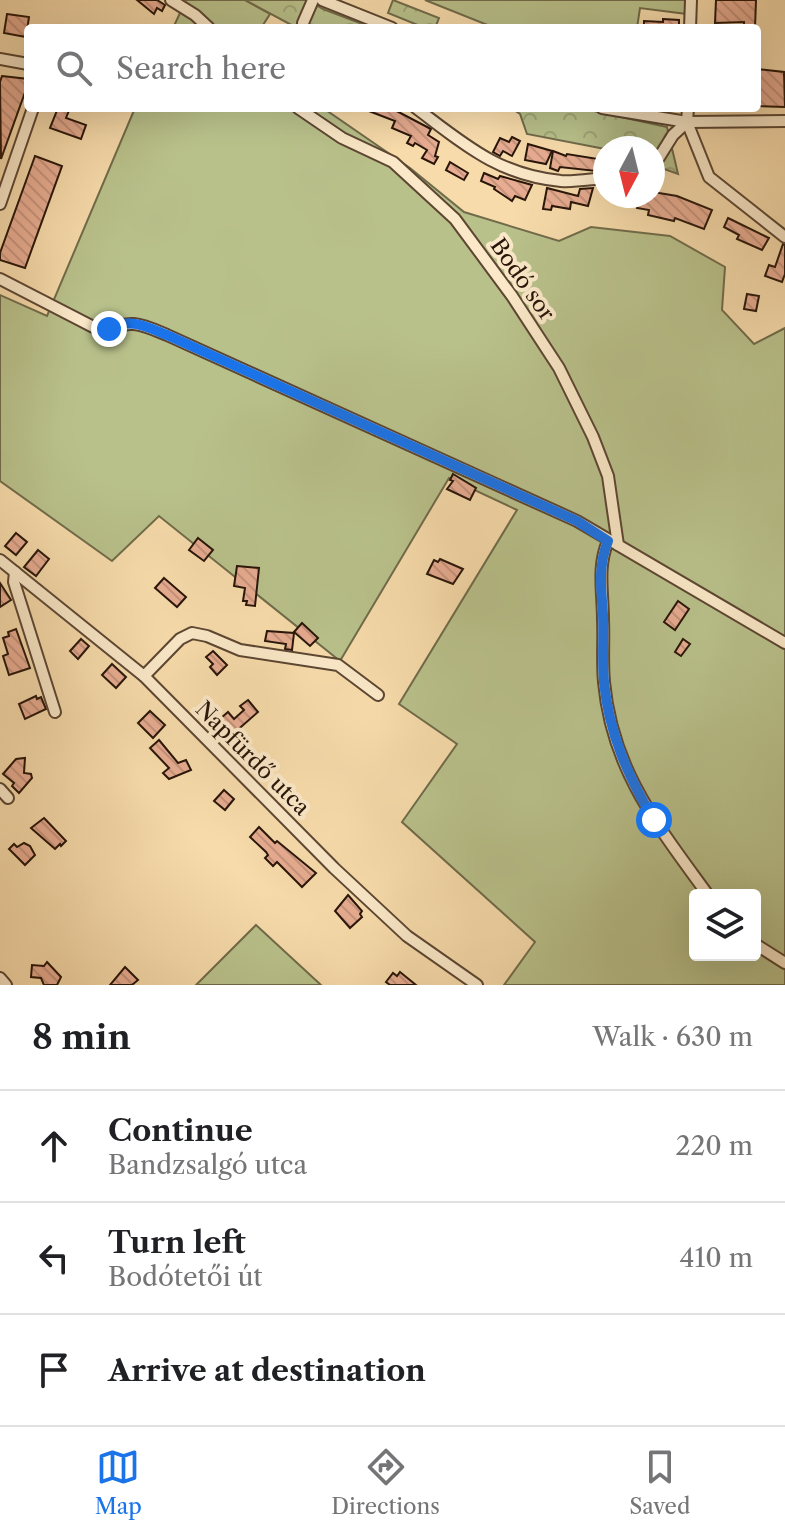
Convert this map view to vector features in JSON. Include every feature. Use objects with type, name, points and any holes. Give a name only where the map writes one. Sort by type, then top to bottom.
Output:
[{"type":"street","points":[[171,0],[205,24]]},
{"type":"street","points":[[303,24],[313,0]]},
{"type":"street","points":[[322,0],[382,24]]},
{"type":"street","points":[[690,24],[691,0]]},
{"type":"street","points":[[0,59],[24,63]]},
{"type":"street","points":[[0,204],[3,184],[31,112]]},
{"type":"street","name":"Bodó sor","points":[[304,112],[342,138],[393,162],[455,219],[512,296],[559,368],[593,437],[608,476],[613,543],[602,553],[600,575],[604,682],[612,730],[632,784],[704,889]]},
{"type":"street","points":[[421,112],[481,157],[500,167],[562,181],[593,179]]},
{"type":"street","points":[[626,112],[687,122],[785,121]]},
{"type":"street","points":[[688,112],[687,122],[709,177],[785,237]]},
{"type":"street","points":[[665,148],[687,122]]},
{"type":"street","points":[[0,279],[105,333],[117,324],[127,322],[167,335],[577,521],[785,643]]},
{"type":"street","name":"Napfürdő utca","points":[[0,560],[144,676],[334,868],[407,936],[477,985]]},
{"type":"street","points":[[15,572],[14,582],[55,712]]},
{"type":"street","points":[[144,676],[180,639],[192,633],[240,650],[338,665],[378,695]]},
{"type":"street","points":[[0,789],[8,798]]},
{"type":"street","points":[[761,948],[785,963]]},
{"type":"street","points":[[0,978],[6,985]]},
{"type":"green space","points":[[186,0],[245,0],[270,14],[264,24],[175,24]]},
{"type":"green space","points":[[245,0],[308,0],[362,24],[290,24]]},
{"type":"green space","points":[[393,0],[439,18],[437,24],[415,24],[388,13]]},
{"type":"green space","points":[[425,0],[695,0],[695,15],[640,8],[638,24],[485,24]]},
{"type":"green space","points":[[133,112],[329,112],[410,168],[464,212],[559,241],[591,227],[670,236],[725,267],[722,310],[754,344],[785,328],[785,985],[504,985],[535,942],[402,822],[457,744],[399,704],[517,510],[449,478],[340,661],[159,516],[112,561],[0,481],[0,295],[47,316]]},
{"type":"green space","points":[[517,112],[598,112],[667,127],[678,174],[665,169],[665,136],[593,136],[593,147],[527,134]]},
{"type":"green space","points":[[256,925],[321,985],[196,985]]},
{"type":"building","points":[[137,0],[157,0],[165,5],[162,11],[157,8],[154,14]]},
{"type":"building","points":[[716,0],[756,0],[755,24],[715,23]]},
{"type":"building","points":[[7,14],[29,17],[28,24],[24,24],[24,37],[4,33]]},
{"type":"building","points":[[663,19],[679,20],[679,24],[644,24],[644,21],[663,22]]},
{"type":"building","points":[[761,69],[784,72],[785,107],[761,106]]},
{"type":"building","points":[[2,76],[24,79],[24,95],[1,159]]},
{"type":"building","points":[[56,112],[68,112],[66,118],[86,125],[81,139],[50,128]]},
{"type":"building","points":[[371,112],[399,112],[431,129],[428,135],[439,142],[434,164],[422,158],[427,150],[415,143],[413,146],[407,143],[411,136],[392,128],[395,121]]},
{"type":"building","points":[[512,137],[520,141],[512,156],[503,151],[500,156],[493,152],[500,138],[509,142]]},
{"type":"building","points":[[528,144],[552,151],[546,164],[525,160]]},
{"type":"building","points":[[553,151],[566,156],[593,158],[593,171],[560,167],[558,171],[550,168]]},
{"type":"building","points":[[35,156],[62,166],[25,268],[0,260],[0,253]]},
{"type":"building","points":[[450,162],[468,173],[464,180],[446,170]]},
{"type":"building","points":[[484,173],[498,179],[500,176],[532,185],[525,200],[515,196],[512,201],[495,187],[481,181]]},
{"type":"building","points":[[547,188],[578,196],[580,189],[593,188],[588,206],[571,202],[570,209],[552,206],[551,210],[543,209]]},
{"type":"building","points":[[665,194],[712,210],[704,229],[675,218],[674,221],[648,215],[649,210],[637,208],[665,208]]},
{"type":"building","points":[[728,218],[769,238],[762,250],[737,239],[739,235],[724,227]]},
{"type":"building","points":[[783,244],[785,274],[782,282],[765,276],[769,265],[775,267]]},
{"type":"building","points":[[747,294],[759,296],[756,311],[744,309]]},
{"type":"building","points":[[453,474],[476,488],[470,500],[447,489],[453,481],[450,480]]},
{"type":"building","points":[[16,533],[27,542],[16,555],[5,546]]},
{"type":"building","points":[[198,538],[213,550],[204,561],[189,550]]},
{"type":"building","points":[[38,550],[49,559],[36,576],[24,567]]},
{"type":"building","points":[[440,559],[463,569],[453,584],[427,574],[434,560],[438,562]]},
{"type":"building","points":[[237,566],[259,568],[255,606],[246,605],[247,601],[243,601],[245,588],[234,586]]},
{"type":"building","points":[[164,578],[186,597],[177,607],[155,588]]},
{"type":"building","points":[[0,583],[11,600],[0,607]]},
{"type":"building","points":[[678,601],[689,609],[675,630],[664,622]]},
{"type":"building","points":[[302,623],[318,638],[310,646],[294,632]]},
{"type":"building","points":[[16,629],[30,668],[9,675],[3,656],[8,654],[3,638]]},
{"type":"building","points":[[267,631],[294,633],[292,650],[285,649],[286,644],[265,641]]},
{"type":"building","points":[[81,639],[89,646],[78,659],[70,651]]},
{"type":"building","points":[[683,639],[690,644],[681,656],[675,652]]},
{"type":"building","points":[[213,651],[227,665],[217,675],[206,657]]},
{"type":"building","points":[[112,664],[126,677],[116,688],[102,675]]},
{"type":"building","points":[[36,696],[37,699],[41,697],[46,709],[25,719],[19,704]]},
{"type":"building","points":[[248,700],[258,712],[234,733],[221,718],[228,712],[234,719],[244,710],[240,706]]},
{"type":"building","points":[[150,711],[165,725],[153,738],[138,723]]},
{"type":"building","points":[[159,740],[178,763],[186,760],[191,770],[169,779],[163,773],[169,768],[150,748]]},
{"type":"building","points":[[25,758],[24,773],[31,774],[32,778],[19,793],[12,786],[14,783],[3,774],[16,759]]},
{"type":"building","points":[[224,790],[234,799],[225,810],[214,801]]},
{"type":"building","points":[[44,818],[66,841],[55,849],[31,828]]},
{"type":"building","points":[[259,827],[275,843],[277,841],[316,873],[302,887],[277,862],[273,866],[265,858],[268,855],[266,852],[250,837]]},
{"type":"building","points":[[24,843],[35,855],[25,865],[9,849],[14,844],[17,847]]},
{"type":"building","points":[[348,895],[362,911],[362,917],[350,928],[335,911]]},
{"type":"building","points":[[47,962],[61,977],[57,985],[44,985],[41,978],[31,977],[32,965],[44,966]]},
{"type":"building","points":[[125,967],[138,980],[132,985],[110,985]]},
{"type":"building","points":[[400,972],[416,985],[390,985],[386,982],[393,973],[397,976]]},
{"type":"route","points":[[109,329],[127,322],[167,335],[577,521],[608,541],[602,553],[600,575],[604,682],[612,730],[621,756],[632,784],[654,820]]}]
